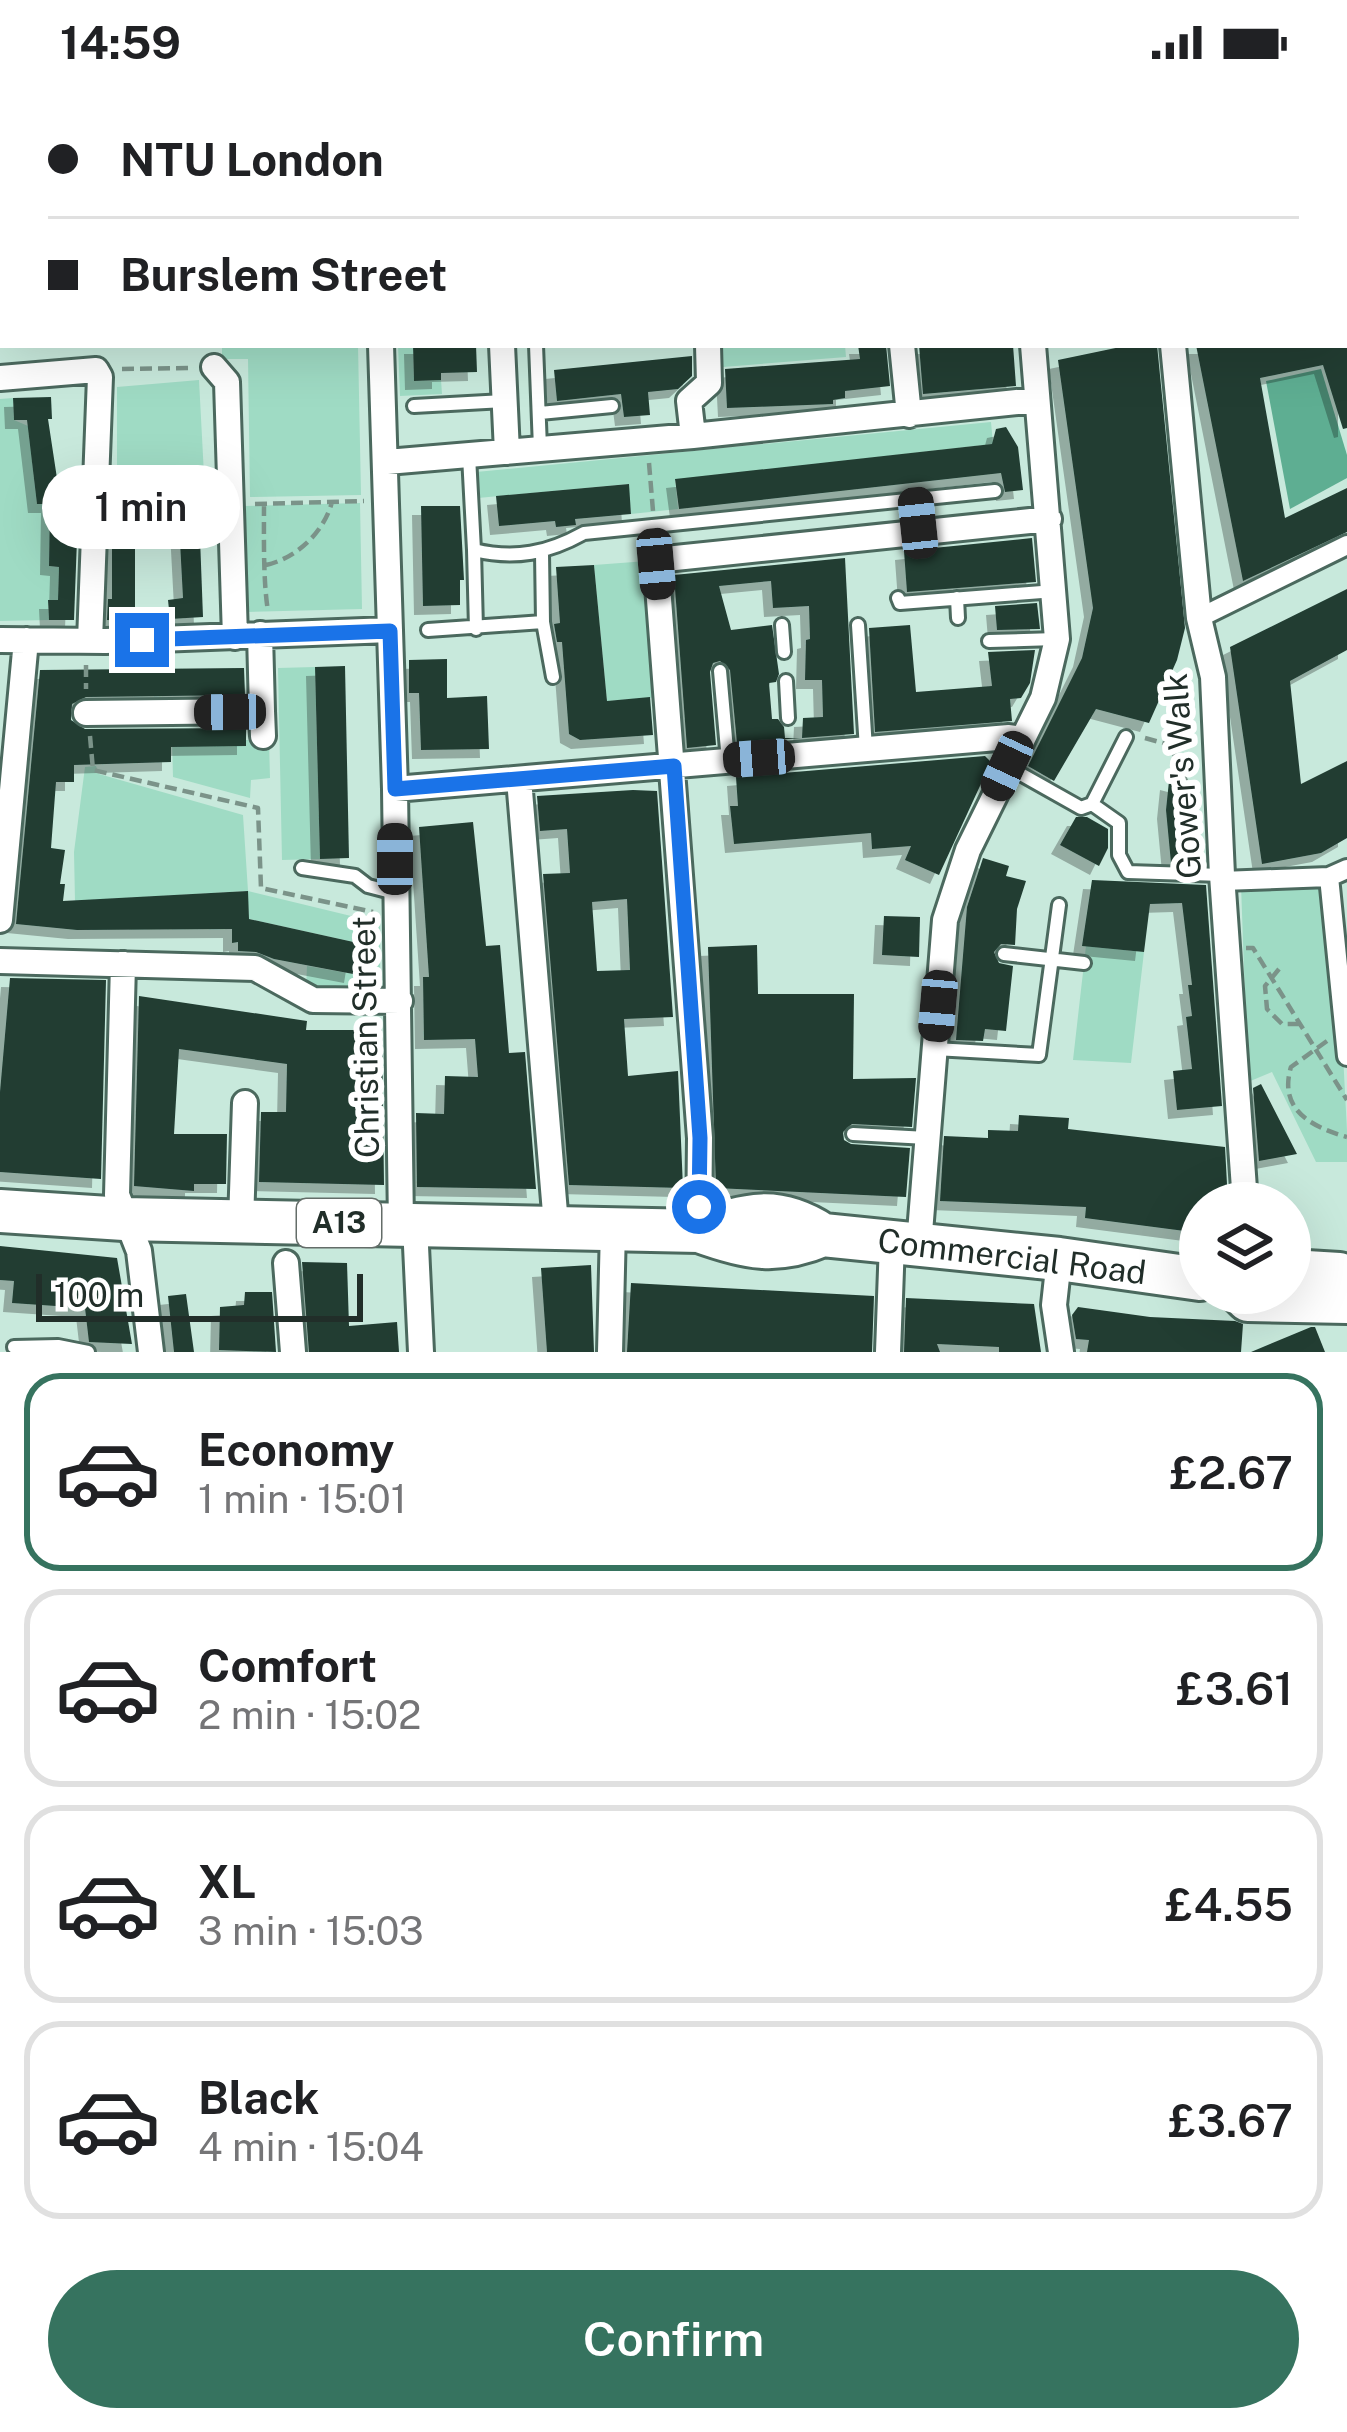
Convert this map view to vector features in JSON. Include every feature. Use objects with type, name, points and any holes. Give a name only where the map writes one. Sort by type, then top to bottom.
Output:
[{"type":"highway","name":"Commercial Road","points":[[0,1211],[124,1219],[699,1231],[741,1246],[793,1247],[823,1235],[1179,1276]]},
{"type":"highway","points":[[1311,1272],[1347,1279]]},
{"type":"highway","points":[[1311,1301],[1347,1302]]},
{"type":"street","name":"Christian Street","points":[[381,348],[395,906],[408,1225],[421,1352]]},
{"type":"street","points":[[502,348],[507,452]]},
{"type":"street","points":[[693,436],[689,401],[710,383],[708,348]]},
{"type":"street","points":[[902,348],[909,415]]},
{"type":"street","points":[[888,1352],[927,1138],[945,920],[968,850],[1043,698],[1057,639],[1033,348]]},
{"type":"street","name":"Gower's Walk","points":[[1173,348],[1199,618],[1213,677],[1244,1182]]},
{"type":"street","points":[[86,713],[263,724],[255,635],[230,504],[227,382],[214,367]]},
{"type":"street","points":[[0,378],[98,373],[87,641]]},
{"type":"street","points":[[387,462],[1036,400]]},
{"type":"street","points":[[699,1231],[700,1138],[658,559],[770,548],[917,516],[1049,519]]},
{"type":"street","points":[[1199,618],[1347,545]]},
{"type":"street","points":[[0,640],[390,631]]},
{"type":"street","points":[[0,920],[26,640]]},
{"type":"street","points":[[395,789],[674,766],[790,751],[1021,739]]},
{"type":"street","points":[[519,779],[556,1225]]},
{"type":"street","points":[[1222,878],[1338,873],[1347,1056]]},
{"type":"street","points":[[0,961],[255,968],[313,1000],[400,1000]]},
{"type":"street","points":[[123,964],[117,1195],[139,1251],[151,1352]]},
{"type":"street","points":[[241,1222],[245,1103]]},
{"type":"street","points":[[610,1352],[613,1228]]},
{"type":"street","points":[[1059,1259],[1054,1305],[1061,1352]]},
{"type":"street","points":[[286,1263],[292,1352]]},
{"type":"lane","points":[[536,348],[540,449]]},
{"type":"lane","points":[[414,406],[505,401]]},
{"type":"lane","points":[[540,413],[612,406]]},
{"type":"lane","points":[[469,456],[476,629]]},
{"type":"lane","points":[[474,550],[497,556],[542,554],[584,533],[766,513],[917,516],[995,491]]},
{"type":"lane","points":[[766,513],[770,548]]},
{"type":"lane","points":[[542,554],[543,622],[554,677]]},
{"type":"lane","points":[[898,598],[900,603],[1056,591]]},
{"type":"lane","points":[[957,598],[958,618]]},
{"type":"lane","points":[[428,631],[543,622]]},
{"type":"lane","points":[[782,625],[784,652]]},
{"type":"lane","points":[[858,625],[866,749]]},
{"type":"lane","points":[[989,641],[1057,639]]},
{"type":"lane","points":[[720,671],[728,760]]},
{"type":"lane","points":[[786,681],[788,718]]},
{"type":"lane","points":[[1007,766],[1081,808],[1092,804],[1126,737]]},
{"type":"lane","points":[[1092,804],[1119,823],[1119,855],[1128,872],[1222,878]]},
{"type":"lane","points":[[302,868],[355,876],[395,906]]},
{"type":"lane","points":[[934,1049],[1039,1055],[1059,905]]},
{"type":"lane","points":[[1004,954],[1084,963]]},
{"type":"lane","points":[[854,1134],[927,1138]]},
{"type":"lane","points":[[14,1347],[58,1346],[88,1352]]},
{"type":"path","points":[[98,373],[214,367]]},
{"type":"path","points":[[641,440],[648,460],[655,525]]},
{"type":"path","points":[[230,504],[388,501]]},
{"type":"path","points":[[266,565],[297,552],[324,522],[332,502]]},
{"type":"path","points":[[255,635],[266,565],[264,504]]},
{"type":"path","points":[[87,641],[86,713],[93,770],[258,808],[261,888],[395,906]]},
{"type":"path","points":[[1145,738],[1170,746],[1186,781],[1219,791]]},
{"type":"path","points":[[1229,950],[1253,947],[1347,1100]]},
{"type":"path","points":[[1279,969],[1264,995],[1274,1019],[1300,1024]]},
{"type":"path","points":[[1254,995],[1264,995]]},
{"type":"path","points":[[1344,1025],[1291,1067],[1288,1095],[1302,1117],[1347,1137]]},
{"type":"shaded area","points":[[222,348],[358,348],[361,495],[250,497],[248,359],[222,359]]},
{"type":"shaded area","points":[[398,348],[413,348],[414,381],[441,380],[442,394],[400,396]]},
{"type":"shaded area","points":[[721,348],[845,348],[846,357],[723,367]]},
{"type":"shaded area","points":[[1321,369],[1347,455],[1347,478],[1290,509],[1266,381]]},
{"type":"shaded area","points":[[199,380],[204,475],[117,480],[117,387]]},
{"type":"shaded area","points":[[13,398],[14,420],[28,426],[37,504],[61,504],[50,529],[49,566],[59,567],[58,600],[48,601],[49,620],[0,621],[0,399]]},
{"type":"shaded area","points":[[991,422],[993,444],[675,480],[678,509],[631,514],[628,484],[478,498],[476,472]]},
{"type":"shaded area","points":[[360,503],[362,609],[246,612],[244,506]]},
{"type":"shaded area","points":[[647,561],[661,697],[607,701],[594,565]]},
{"type":"shaded area","points":[[315,667],[320,859],[282,860],[278,668]]},
{"type":"shaded area","points":[[172,740],[269,740],[270,778],[251,780],[250,798],[173,777]]},
{"type":"shaded area","points":[[96,766],[99,774],[243,815],[248,891],[380,923],[380,986],[306,989],[307,966],[353,974],[358,943],[249,919],[247,891],[75,901],[74,852],[85,767]]},
{"type":"shaded area","points":[[1334,881],[1347,1162],[1316,1162],[1272,1072],[1248,1082],[1241,885]]},
{"type":"shaded area","points":[[1086,946],[1144,952],[1131,1063],[1073,1060]]},
{"type":"building","points":[[413,348],[476,348],[477,372],[441,373],[441,380],[414,381]]},
{"type":"building","points":[[858,348],[886,348],[890,386],[845,391],[845,398],[833,404],[727,408],[725,369],[860,359]]},
{"type":"building","points":[[919,348],[1013,348],[1016,386],[923,394]]},
{"type":"building","points":[[1116,348],[1157,348],[1185,628],[1177,660],[1149,723],[1096,709],[1054,781],[1028,766],[1082,658],[1093,608],[1058,360]]},
{"type":"building","points":[[1197,348],[1347,348],[1347,428],[1343,429],[1323,365],[1260,378],[1285,518],[1347,488],[1347,532],[1243,581]]},
{"type":"building","points":[[692,356],[692,376],[678,389],[648,392],[650,415],[624,417],[621,394],[557,401],[554,370]]},
{"type":"building","points":[[51,397],[52,419],[48,419],[58,485],[79,485],[74,620],[49,620],[48,600],[58,600],[59,567],[49,566],[50,504],[37,504],[27,420],[14,420],[13,398]]},
{"type":"building","points":[[1006,427],[1018,447],[1023,490],[1005,492],[1001,473],[679,509],[675,479],[992,444],[996,429]]},
{"type":"building","points":[[629,484],[631,514],[575,519],[576,525],[556,527],[555,521],[499,526],[496,496]]},
{"type":"building","points":[[135,485],[135,621],[107,620],[108,599],[112,599],[112,486]]},
{"type":"building","points":[[198,485],[203,617],[170,619],[168,600],[183,598],[178,504],[161,505],[159,486]]},
{"type":"building","points":[[421,506],[460,506],[464,580],[460,580],[460,605],[423,606]]},
{"type":"building","points":[[1032,538],[1036,582],[907,592],[904,551]]},
{"type":"building","points":[[845,558],[854,734],[802,738],[803,718],[823,717],[822,680],[805,680],[809,606],[773,608],[771,581],[719,586],[731,630],[772,625],[779,674],[776,682],[769,683],[772,719],[784,727],[785,738],[801,738],[737,743],[730,670],[720,661],[713,663],[710,672],[716,745],[687,748],[674,575]]},
{"type":"building","points":[[594,565],[607,701],[650,697],[653,735],[580,740],[569,734],[562,642],[557,642],[554,624],[560,623],[556,567]]},
{"type":"building","points":[[1347,589],[1347,650],[1290,681],[1301,784],[1347,761],[1347,838],[1321,853],[1262,864],[1230,647]]},
{"type":"building","points":[[1037,603],[1040,629],[997,630],[995,606]]},
{"type":"building","points":[[910,625],[916,692],[992,686],[988,652],[1035,650],[1030,683],[1021,698],[1010,699],[1012,721],[875,732],[869,628]]},
{"type":"building","points":[[447,659],[447,698],[487,696],[489,749],[421,750],[419,693],[409,693],[409,660]]},
{"type":"building","points":[[345,666],[349,858],[320,859],[315,667]]},
{"type":"building","points":[[244,668],[245,695],[86,697],[72,704],[71,720],[85,729],[246,728],[246,746],[171,747],[171,762],[74,765],[74,782],[56,782],[51,848],[65,850],[60,884],[65,884],[63,901],[248,891],[249,919],[358,943],[353,974],[238,951],[238,942],[232,943],[232,929],[77,930],[16,924],[40,670]]},
{"type":"building","points":[[985,756],[991,762],[939,875],[905,860],[911,846],[872,849],[871,833],[734,844],[730,806],[738,806],[736,777]]},
{"type":"building","points":[[1169,781],[1196,788],[1202,864],[1171,863],[1166,810]]},
{"type":"building","points":[[657,791],[673,1017],[624,1019],[628,1076],[678,1071],[683,1188],[569,1185],[543,874],[570,873],[567,829],[540,831],[537,796]],"holes":[[[627,899],[630,970],[597,971],[592,902]]]},
{"type":"building","points":[[1076,817],[1087,817],[1108,829],[1108,848],[1099,866],[1060,845]]},
{"type":"building","points":[[473,822],[486,946],[500,945],[509,1053],[525,1052],[536,1189],[417,1187],[416,1113],[444,1114],[445,1076],[478,1077],[475,1039],[424,1040],[423,977],[429,977],[419,827]]},
{"type":"building","points":[[983,858],[1009,866],[1006,876],[1026,881],[1017,909],[1015,945],[1001,944],[994,952],[999,963],[1013,966],[1006,1031],[985,1029],[983,1041],[956,1040],[967,907]]},
{"type":"building","points":[[1092,880],[1206,885],[1222,1106],[1177,1110],[1173,1071],[1192,1069],[1186,1017],[1192,1016],[1188,985],[1192,985],[1182,903],[1150,904],[1144,952],[1082,946]]},
{"type":"building","points":[[884,916],[920,917],[919,957],[882,955]]},
{"type":"building","points":[[757,945],[758,994],[854,994],[853,1079],[916,1078],[912,1127],[852,1124],[843,1132],[844,1140],[851,1144],[910,1148],[906,1197],[716,1188],[708,947]]},
{"type":"building","points":[[10,978],[106,980],[101,1179],[0,1172],[0,1092]]},
{"type":"building","points":[[139,996],[307,1021],[306,1030],[382,1030],[384,1185],[259,1182],[261,1112],[286,1112],[287,1064],[179,1049],[174,1134],[227,1134],[226,1184],[194,1184],[194,1191],[134,1186]]},
{"type":"building","points":[[1261,1084],[1297,1154],[1259,1161],[1253,1088]]},
{"type":"building","points":[[1019,1115],[1069,1118],[1068,1129],[1225,1147],[1227,1182],[1179,1182],[1179,1230],[1085,1218],[1086,1207],[940,1201],[944,1136],[988,1138],[988,1130],[1018,1131]]},
{"type":"building","points":[[0,1246],[117,1258],[132,1344],[89,1342],[85,1308],[12,1303],[14,1281],[0,1280]]},
{"type":"building","points":[[302,1262],[347,1263],[349,1326],[397,1322],[399,1352],[309,1352]]},
{"type":"building","points":[[591,1265],[594,1352],[547,1352],[541,1268]]},
{"type":"building","points":[[631,1283],[874,1296],[872,1352],[627,1352]]},
{"type":"building","points":[[245,1292],[272,1292],[276,1352],[219,1350],[220,1307],[244,1305]]},
{"type":"building","points":[[186,1294],[194,1352],[174,1352],[168,1296]]},
{"type":"building","points":[[906,1298],[1034,1304],[1041,1352],[937,1344],[940,1352],[904,1352]]},
{"type":"building","points":[[1078,1307],[1235,1321],[1243,1324],[1241,1352],[1087,1352],[1089,1340],[1076,1339],[1072,1315]]},
{"type":"building","points":[[1311,1327],[1325,1352],[1251,1352]]},
{"type":"route","points":[[142,640],[390,631],[395,789],[674,766],[700,1138],[699,1207]]}]
